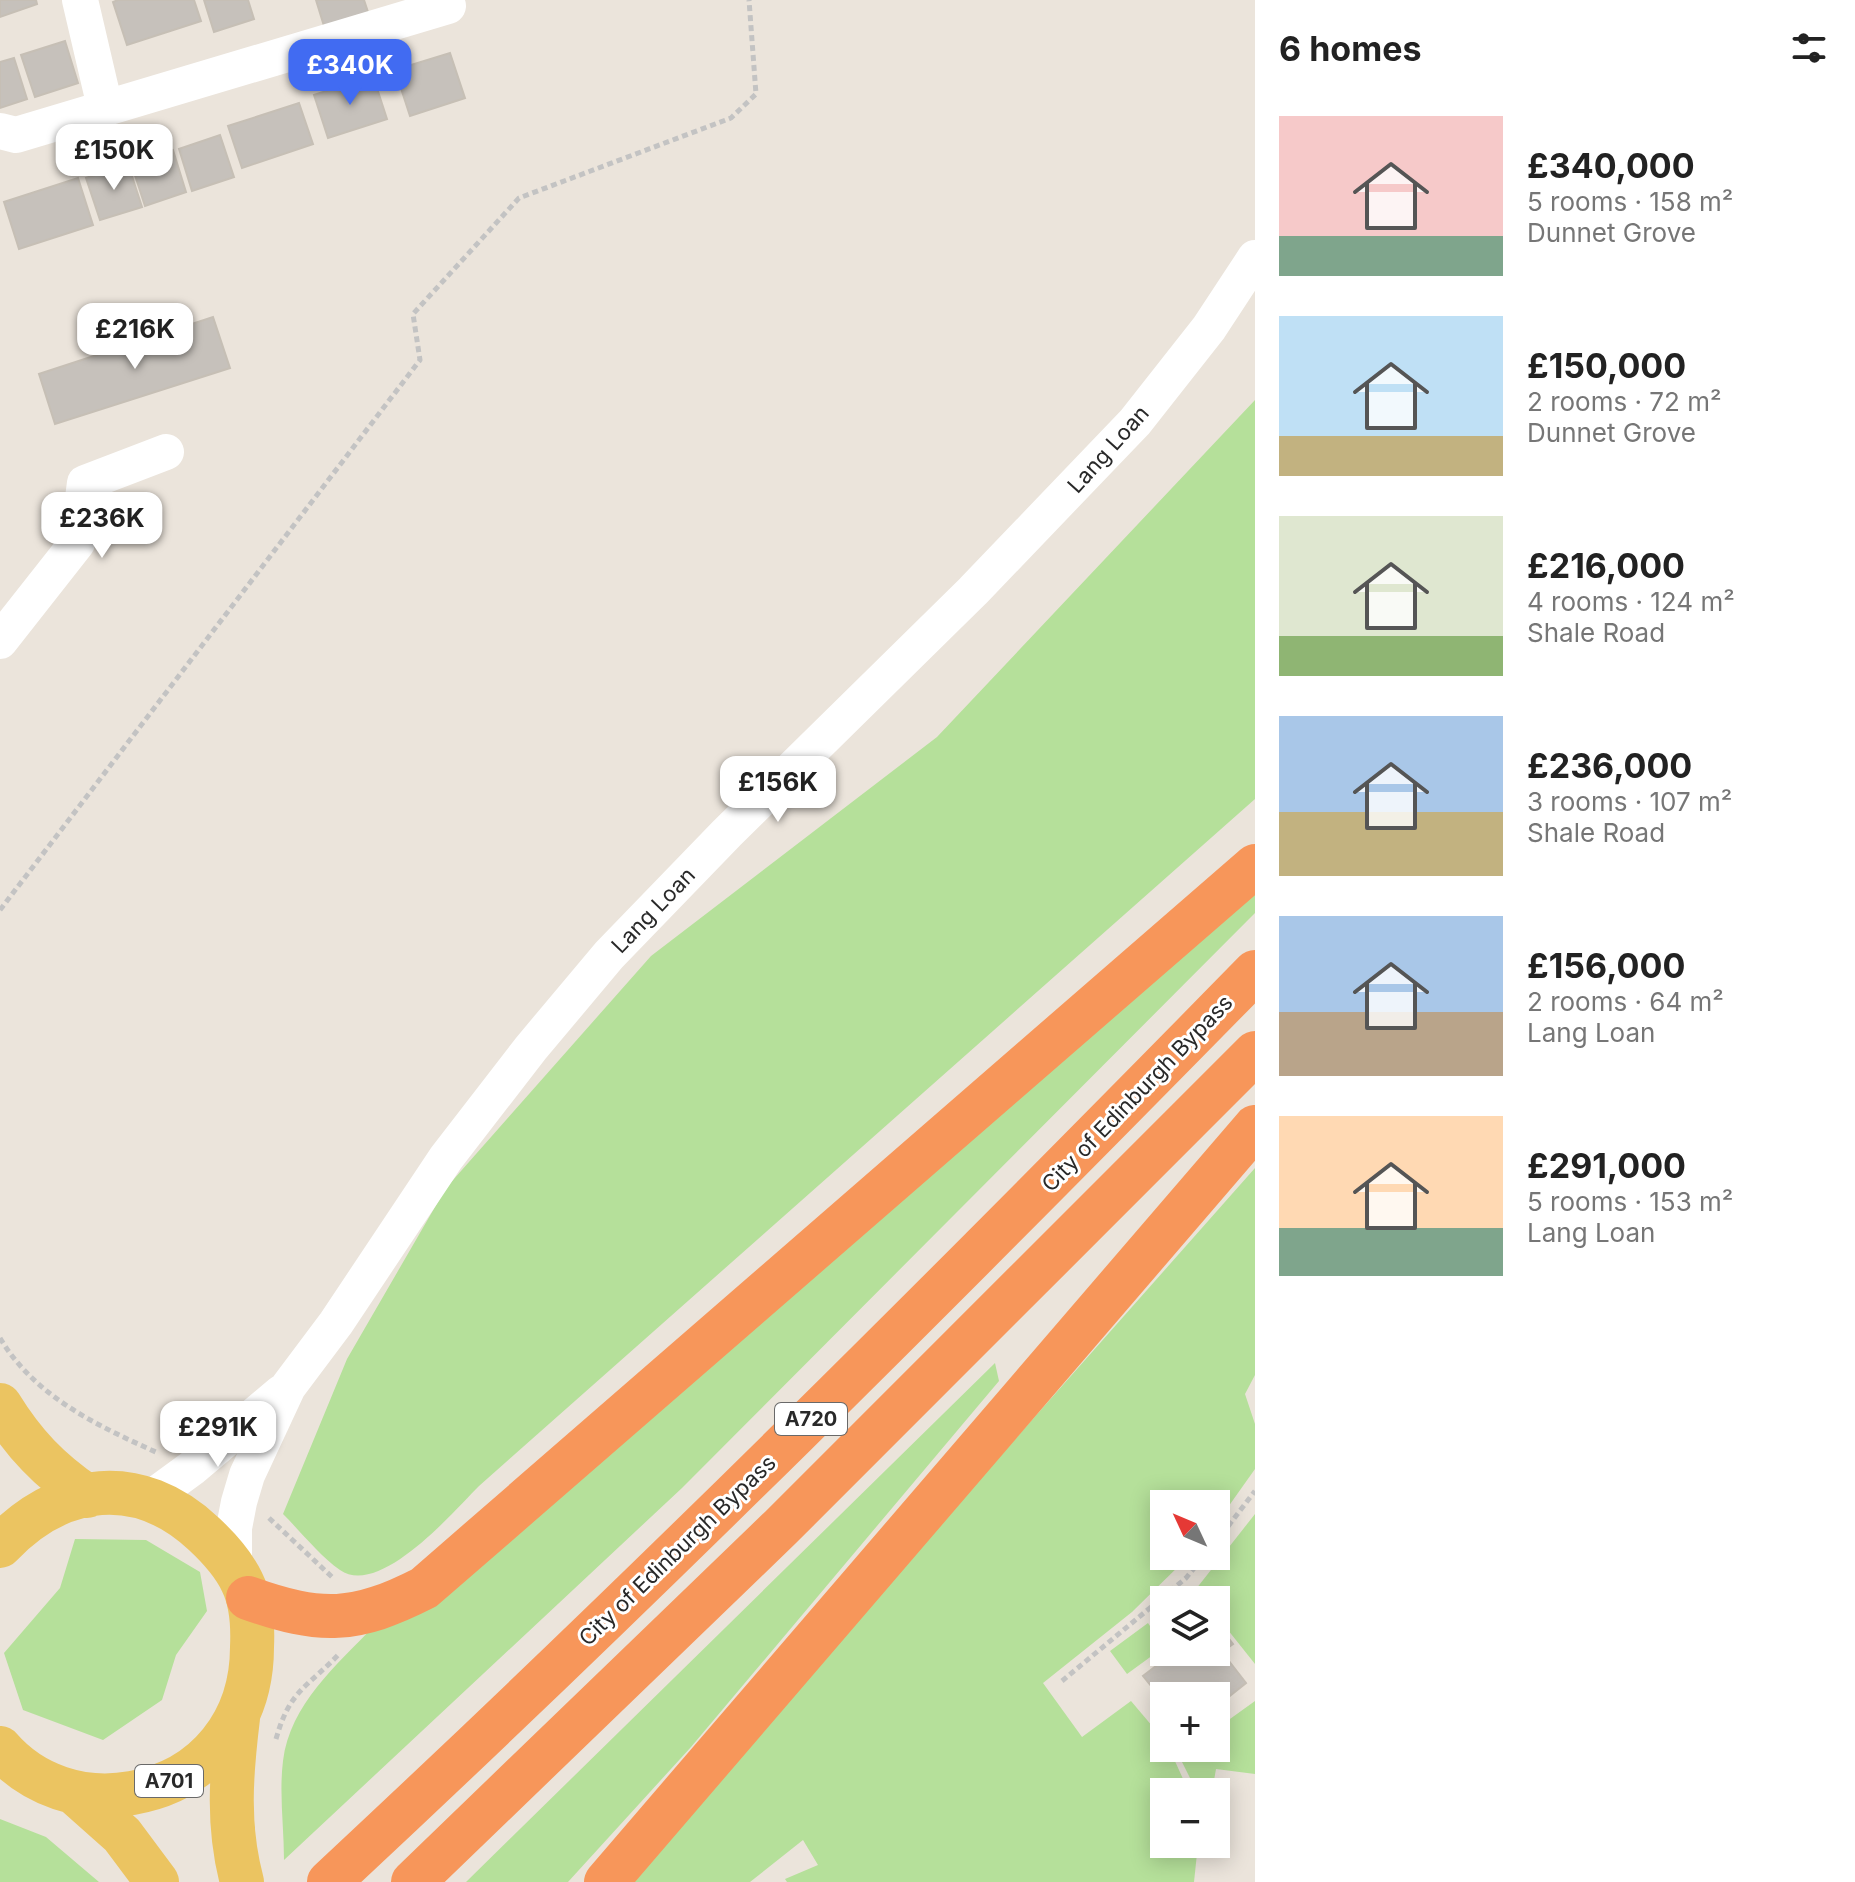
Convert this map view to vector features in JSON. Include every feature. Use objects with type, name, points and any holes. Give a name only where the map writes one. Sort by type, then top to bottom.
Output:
[{"type":"highway","points":[[241,1582],[284,1612],[351,1616],[384,1608],[424,1588],[1255,866]]},
{"type":"highway","name":"City of Edinburgh Bypass","points":[[343,1869],[953,1280],[1255,972]]},
{"type":"highway","name":"A720","points":[[413,1882],[781,1527],[1255,1053]]},
{"type":"highway","points":[[606,1882],[1255,1127]]},
{"type":"main road","points":[[0,1405],[27,1447],[61,1478],[87,1496]]},
{"type":"main road","points":[[0,1546],[35,1518],[87,1496],[124,1492],[151,1498],[192,1523],[241,1582]]},
{"type":"main road","name":"A701","points":[[241,1582],[252,1665],[238,1718],[229,1795],[236,1859],[242,1882]]},
{"type":"main road","name":"A701","points":[[77,1795],[106,1798],[167,1783],[200,1762],[226,1739],[238,1718]]},
{"type":"main road","name":"A701","points":[[0,1748],[40,1778],[77,1795],[122,1835],[157,1882]]},
{"type":"street","points":[[80,0],[105,107]]},
{"type":"street","points":[[0,131],[16,135],[401,10],[448,6]]},
{"type":"street","name":"Lang Loan","points":[[241,1582],[234,1528],[239,1502],[247,1475],[288,1387],[336,1323],[446,1158],[531,1048],[609,955],[727,833],[1058,505],[1135,422],[1209,328],[1255,258]]},
{"type":"street","points":[[0,641],[77,543],[85,483],[166,452]]},
{"type":"street","name":"Lang Loan","points":[[151,1498],[192,1468],[288,1387]]},
{"type":"path","points":[[0,910],[420,360],[413,314],[519,198],[731,118],[756,94],[749,0]]},
{"type":"path","points":[[1230,1524],[1255,1491]]},
{"type":"path","points":[[1062,1681],[1193,1570]]},
{"type":"green space","points":[[1255,400],[1255,799],[479,1486],[415,1548],[375,1572],[356,1575],[340,1570],[283,1514],[347,1359],[446,1188],[651,956],[937,737]]},
{"type":"green space","points":[[1255,887],[1255,913],[682,1488],[284,1860],[281,1785],[287,1740],[317,1687],[374,1626]]},
{"type":"green space","points":[[1255,1168],[1255,1375],[1245,1394],[1255,1424],[1255,1469],[1230,1504],[1230,1490],[1150,1490],[1150,1570],[1175,1570],[1158,1586],[1150,1586],[1150,1594],[1132,1612],[1043,1683],[1082,1737],[1131,1701],[1150,1723],[1150,1762],[1175,1762],[1183,1778],[1150,1778],[1150,1858],[1197,1858],[1194,1882],[787,1882],[785,1879],[818,1865],[803,1840],[750,1882],[623,1882]]},
{"type":"green space","points":[[995,1363],[999,1381],[691,1747],[568,1882],[466,1882]]},
{"type":"green space","points":[[1255,1514],[1255,1664],[1230,1633],[1230,1586],[1198,1586],[1211,1570],[1230,1570],[1230,1546]]},
{"type":"green space","points":[[75,1539],[146,1540],[200,1572],[207,1611],[176,1655],[162,1700],[103,1740],[23,1710],[4,1653],[60,1588]]},
{"type":"green space","points":[[1148,1623],[1150,1657],[1127,1674],[1110,1651]]},
{"type":"green space","points":[[1255,1701],[1255,1774],[1216,1769],[1214,1778],[1190,1778],[1182,1762],[1230,1762],[1230,1719]]},
{"type":"green space","points":[[0,1819],[46,1837],[99,1882],[0,1882]]},
{"type":"building","points":[[0,0],[36,0],[37,4],[0,17]]},
{"type":"building","points":[[194,0],[201,21],[127,45],[113,2]]},
{"type":"building","points":[[204,0],[248,0],[254,19],[214,32]]},
{"type":"building","points":[[316,0],[364,0],[368,12],[324,26]]},
{"type":"building","points":[[65,41],[78,83],[35,97],[21,55]]},
{"type":"building","points":[[450,53],[465,98],[410,116],[395,70]]},
{"type":"building","points":[[14,58],[27,99],[0,108],[0,62]]},
{"type":"building","points":[[373,76],[387,119],[328,138],[314,95]]},
{"type":"building","points":[[299,103],[313,144],[242,168],[228,126]]},
{"type":"building","points":[[220,135],[234,177],[192,191],[179,149]]},
{"type":"building","points":[[173,150],[186,192],[145,206],[131,163]]},
{"type":"building","points":[[128,164],[142,207],[100,220],[86,178]]},
{"type":"building","points":[[78,178],[93,225],[19,249],[4,202]]},
{"type":"building","points":[[213,317],[230,368],[55,424],[39,374]]},
{"type":"building","points":[[1230,1662],[1246,1683],[1230,1696],[1230,1682],[1150,1682],[1150,1685],[1143,1676],[1156,1666],[1230,1666]]}]
